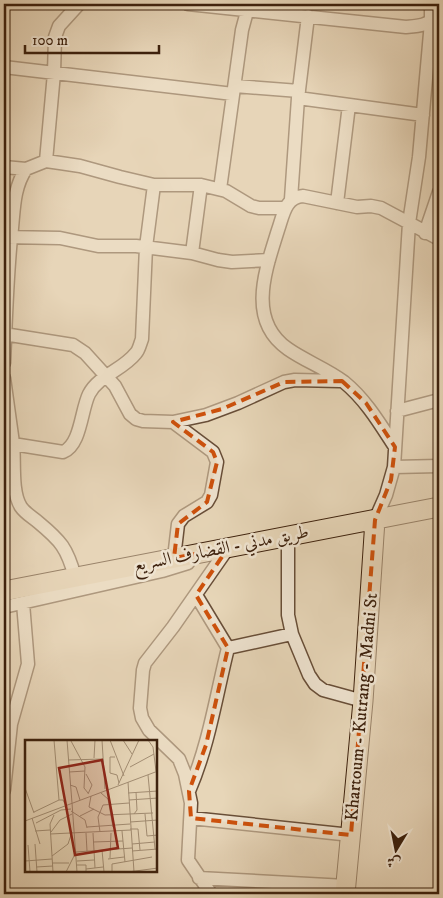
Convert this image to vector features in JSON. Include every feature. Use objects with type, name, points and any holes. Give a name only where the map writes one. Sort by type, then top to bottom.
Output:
[{"type":"highway","name":"طريق مدني - القضارف السريع","points":[[4,591],[439,508]]},
{"type":"highway","name":"Khartoum - Kutrang - Madni St","points":[[345,890],[363,701],[376,520]]},
{"type":"street","points":[[46,162],[54,73],[55,37],[59,26],[79,4]]},
{"type":"street","points":[[188,4],[248,7],[406,27],[420,26],[435,17]]},
{"type":"street","points":[[376,520],[386,496],[394,467],[409,223],[419,157],[435,17],[431,4]]},
{"type":"street","points":[[220,190],[242,25],[248,7]]},
{"type":"street","points":[[308,16],[288,204],[269,260],[261,299],[265,321],[286,348],[342,381],[366,403],[395,447]]},
{"type":"street","points":[[4,67],[299,95],[349,105],[423,115]]},
{"type":"street","points":[[337,203],[349,105]]},
{"type":"street","points":[[4,167],[26,169],[46,162],[80,166],[154,185],[201,185],[220,190],[251,206],[259,208],[288,204],[296,196],[357,207],[381,208],[439,239]]},
{"type":"street","points":[[4,363],[7,238],[17,185],[26,169]]},
{"type":"street","points":[[8,445],[63,452],[70,449],[89,394],[106,377],[129,361],[137,352],[142,339],[146,247],[154,185]]},
{"type":"street","points":[[192,252],[201,185]]},
{"type":"street","points":[[425,233],[439,192]]},
{"type":"street","points":[[7,238],[60,238],[98,246],[146,247],[192,252],[232,262],[269,260]]},
{"type":"street","points":[[4,334],[73,345],[85,353],[114,386],[130,414],[136,419],[173,422],[222,409],[284,382],[295,380],[342,381]]},
{"type":"street","points":[[4,378],[8,445],[20,506],[64,546],[70,556],[75,577]]},
{"type":"street","points":[[398,411],[439,400]]},
{"type":"street","points":[[173,422],[213,452],[217,462],[211,495],[207,502],[184,516],[178,524],[174,558]]},
{"type":"street","points":[[394,467],[439,466]]},
{"type":"street","points":[[288,537],[288,615],[292,634],[309,675],[315,684],[323,690],[363,701]]},
{"type":"street","points":[[211,894],[188,860],[187,852],[191,818],[189,791],[185,774],[179,759],[149,730],[142,718],[140,708],[143,670],[146,663],[196,595],[221,549]]},
{"type":"street","points":[[4,607],[162,571],[221,549]]},
{"type":"street","points":[[189,791],[206,745],[228,648],[196,595]]},
{"type":"street","points":[[4,790],[11,724],[28,664],[23,603]]},
{"type":"street","points":[[228,648],[292,634]]},
{"type":"street","points":[[191,818],[351,835]]},
{"type":"street","points":[[199,878],[345,890]]},
{"type":"highlighted area","points":[[342,381],[366,403],[395,447],[391,480],[375,520],[351,835],[191,818],[189,791],[206,745],[228,648],[196,595],[228,548],[174,558],[178,524],[207,502],[217,462],[213,452],[173,422],[222,409],[284,382]]}]
